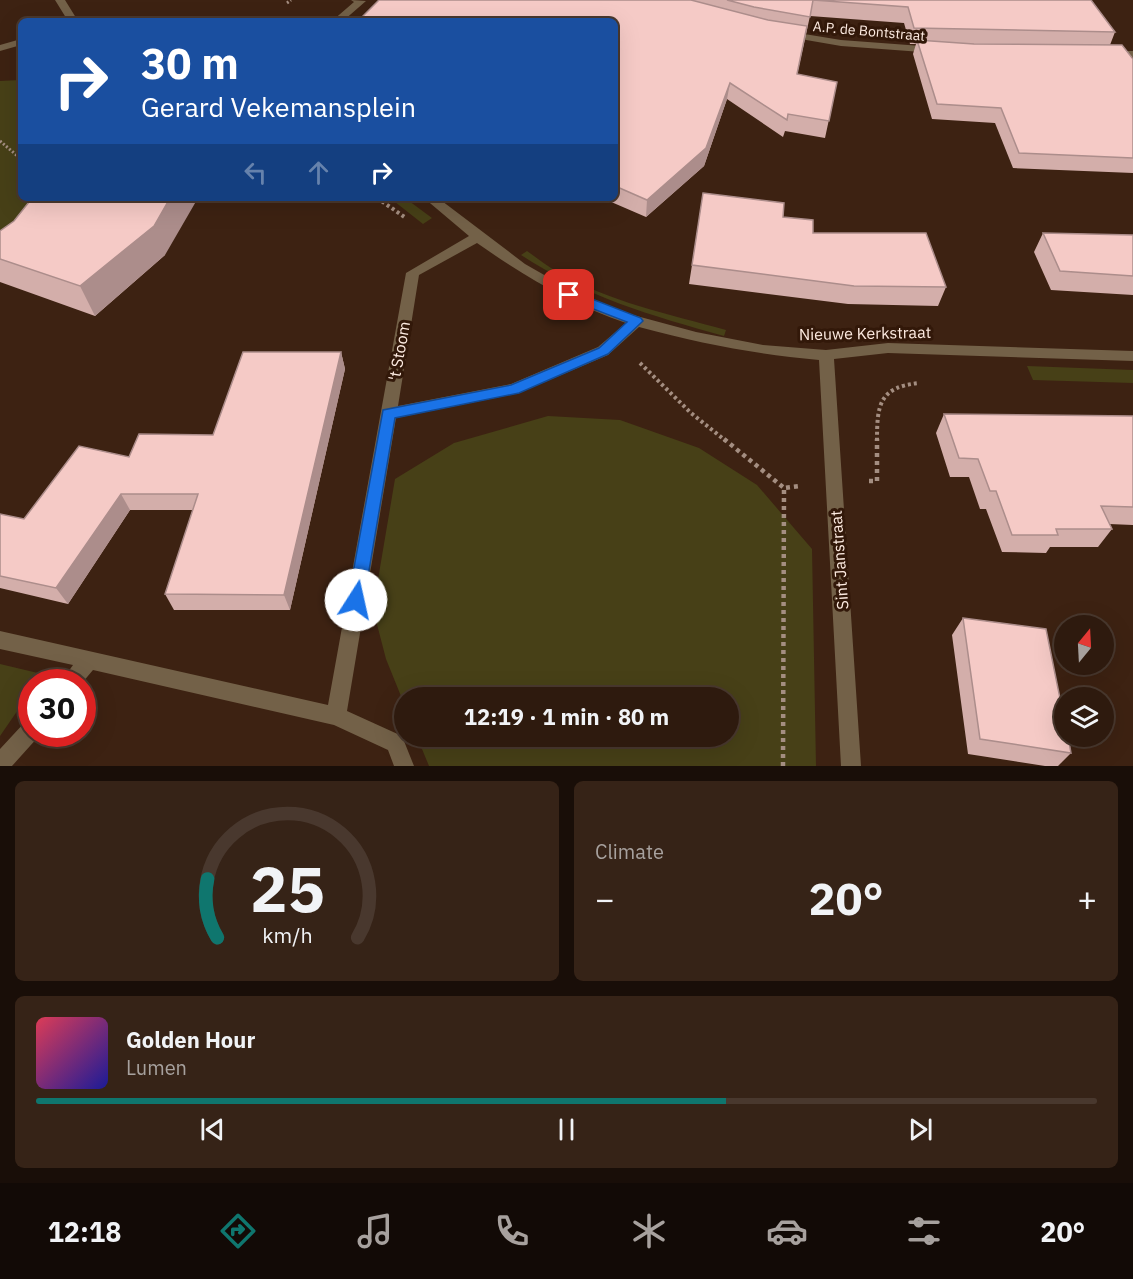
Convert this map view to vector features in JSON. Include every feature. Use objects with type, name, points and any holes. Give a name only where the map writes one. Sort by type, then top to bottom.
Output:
[{"type":"street","points":[[60,0],[71,18]]},
{"type":"street","points":[[341,18],[361,1],[356,0]]},
{"type":"street","name":"A.P. de Bontstraat","points":[[771,30],[806,38],[892,48],[951,51]]},
{"type":"street","points":[[0,48],[18,43]]},
{"type":"street","points":[[1097,54],[1133,54]]},
{"type":"street","name":"Nieuwe Kerkstraat","points":[[434,201],[519,267],[569,295],[637,321],[696,337],[752,348],[826,355],[888,348],[1133,356]]},
{"type":"street","name":"'t Stoom","points":[[336,716],[413,273],[478,237]]},
{"type":"street","points":[[388,414],[514,389],[603,351],[637,321]]},
{"type":"street","name":"Sint Janstraat","points":[[826,355],[851,766]]},
{"type":"street","points":[[0,640],[336,716],[395,743],[404,766]]},
{"type":"street","points":[[82,669],[89,661]]},
{"type":"street","points":[[0,764],[18,744]]},
{"type":"path","points":[[287,3],[291,0]]},
{"type":"path","points":[[0,141],[18,156]]},
{"type":"path","points":[[783,766],[784,489],[834,481],[877,481],[879,408],[885,394],[895,387],[925,383]]},
{"type":"shaded area","points":[[18,80],[18,201],[49,201],[0,237],[0,81]]},
{"type":"shaded area","points":[[394,201],[409,201],[432,218],[423,224]]},
{"type":"shaded area","points":[[527,251],[558,272],[598,291],[640,306],[726,330],[724,336],[671,321],[594,293],[521,255]]},
{"type":"shaded area","points":[[1027,366],[1133,370],[1133,383],[1033,380]]},
{"type":"shaded area","points":[[548,416],[620,420],[699,448],[757,485],[812,549],[816,766],[429,766],[421,747],[739,747],[739,687],[397,687],[386,659],[373,609],[395,479],[454,443]]},
{"type":"shaded area","points":[[0,664],[21,669],[18,669],[18,710],[0,736]]},
{"type":"building","points":[[379,0],[691,0],[768,20],[807,26],[797,74],[837,82],[829,121],[788,114],[787,120],[730,83],[706,148],[647,200],[618,187],[618,18],[361,18]]},
{"type":"building","points":[[727,0],[813,0],[810,17]]},
{"type":"building","points":[[813,0],[1091,0],[1115,32],[914,28],[908,7]]},
{"type":"building","points":[[917,40],[974,44],[1122,45],[1133,59],[1133,158],[1019,153],[1001,108],[937,104]]},
{"type":"building","points":[[703,193],[784,203],[783,217],[813,220],[813,233],[926,233],[946,287],[854,286],[692,265]]},
{"type":"building","points":[[168,201],[154,226],[80,286],[0,259],[0,231],[14,221],[29,202]]},
{"type":"building","points":[[1043,233],[1133,235],[1133,276],[1060,271]]},
{"type":"building","points":[[243,352],[341,352],[284,595],[165,594],[198,494],[121,494],[56,588],[0,576],[0,514],[24,519],[79,446],[129,457],[139,434],[213,435]]},
{"type":"building","points":[[944,414],[1133,416],[1133,507],[1101,506],[1112,529],[1056,529],[1058,535],[1012,535],[996,491],[990,491],[978,459],[959,458]]},
{"type":"building","points":[[963,618],[1046,629],[1058,687],[1054,687],[1054,747],[1070,747],[1071,753],[980,739]]},
{"type":"route","points":[[356,600],[388,414],[514,389],[603,351],[637,321],[569,295]]}]
